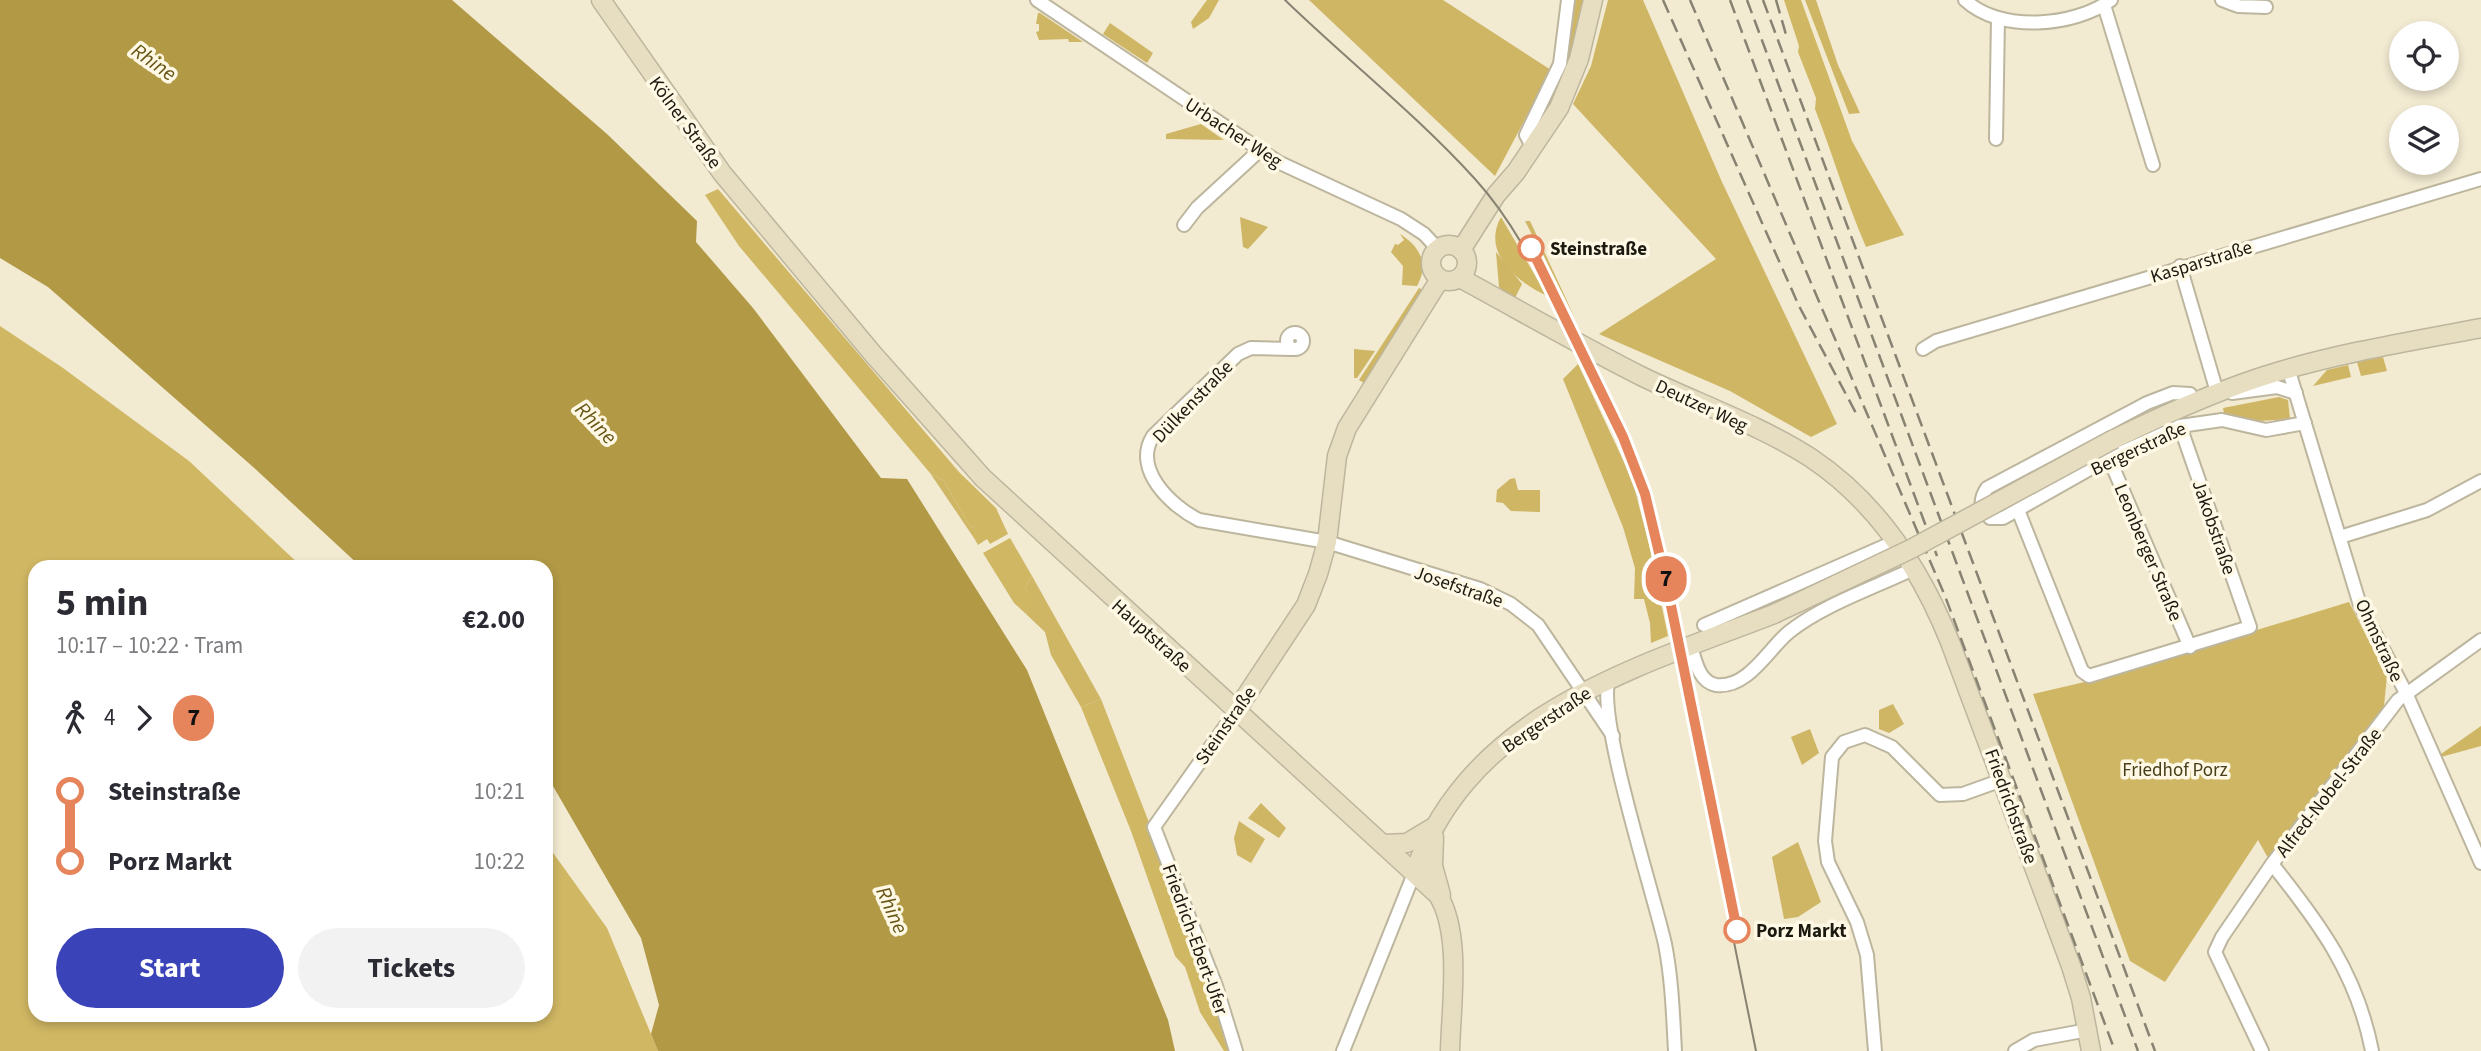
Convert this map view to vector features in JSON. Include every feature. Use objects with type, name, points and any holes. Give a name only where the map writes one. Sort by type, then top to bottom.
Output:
[{"type":"street","name":"Kölner Straße","points":[[601,0],[674,107],[777,239]]},
{"type":"street","name":"Urbacher Weg","points":[[1037,0],[1260,150],[1312,180],[1401,219],[1424,234],[1438,249]]},
{"type":"street","points":[[1533,148],[1526,135],[1560,64],[1568,0]]},
{"type":"street","points":[[1464,256],[1450,245],[1438,249],[1431,265],[1440,279],[1452,281],[1460,278],[1466,270],[1464,256],[1506,194],[1516,172],[1567,90],[1593,0]]},
{"type":"street","points":[[1965,0],[1976,11],[1998,18],[2052,21],[2108,3],[2153,164]]},
{"type":"street","points":[[2222,0],[2238,6],[2266,7]]},
{"type":"street","points":[[1996,139],[1998,18]]},
{"type":"street","points":[[1184,225],[1197,208],[1260,150]]},
{"type":"street","name":"Kasparstraße","points":[[1923,349],[1936,341],[2180,266],[2481,178]]},
{"type":"street","name":"Hauptstraße","points":[[777,239],[873,354],[984,478],[1236,711],[1415,871],[1444,904],[1451,936],[1450,1051]]},
{"type":"street","points":[[2180,266],[2217,392]]},
{"type":"street","name":"Deutzer Weg","points":[[1460,278],[1602,357],[1813,459],[1862,502],[1915,568]]},
{"type":"street","name":"Steinstraße","points":[[1154,827],[1236,711],[1306,604],[1327,542],[1340,442],[1440,279]]},
{"type":"street","name":"Bergerstraße","points":[[1415,871],[1435,826],[1456,793],[1494,753],[1524,730],[1609,679],[1642,663],[1774,614],[1911,549],[2114,439],[2194,401],[2288,368],[2353,352],[2481,328]]},
{"type":"street","name":"Dülkenstraße","points":[[1291,349],[1251,348],[1238,354],[1153,436],[1148,449],[1149,471],[1181,508],[1199,520],[1327,542]]},
{"type":"street","name":"Ohmstraße","points":[[2288,368],[2360,605],[2406,693],[2481,863]]},
{"type":"street","name":"Bergerstraße","points":[[2194,401],[2277,387],[2296,393]]},
{"type":"street","name":"Bergerstraße","points":[[2194,401],[2190,394],[2173,393],[2147,403],[1987,488],[1982,506],[1990,518],[2003,518],[2109,458],[2180,426],[2222,420],[2266,430],[2305,423]]},
{"type":"street","name":"Jakobstraße","points":[[2180,426],[2250,627],[2190,646]]},
{"type":"street","name":"Leonberger Straße","points":[[2109,458],[2190,646]]},
{"type":"street","points":[[2340,537],[2427,510],[2481,481]]},
{"type":"street","points":[[2018,510],[2082,671],[2089,676],[2190,646]]},
{"type":"street","points":[[1704,625],[1896,541]]},
{"type":"street","name":"Josefstraße","points":[[1327,542],[1480,589],[1511,604],[1538,625],[1613,736]]},
{"type":"street","points":[[1691,646],[1698,670],[1705,680],[1723,684],[1754,668],[1784,636],[1807,620],[1915,568]]},
{"type":"street","name":"Friedrichstraße","points":[[1915,568],[1937,610],[2071,966],[2091,1051]]},
{"type":"street","name":"Alfred-Nobel-Straße","points":[[2262,1051],[2215,952],[2222,937],[2272,864],[2406,693],[2481,640]]},
{"type":"street","name":"Josefstraße","points":[[1609,679],[1605,689],[1613,736],[1665,947],[1675,1051]]},
{"type":"street","points":[[1875,1051],[1867,955],[1857,922],[1826,852],[1832,757],[1844,742],[1865,735],[1892,747],[1940,795],[1963,794],[2002,780]]},
{"type":"street","points":[[1384,844],[1413,841],[1435,826]]},
{"type":"street","points":[[1435,826],[1433,858],[1444,904]]},
{"type":"street","name":"Friedrich-Ebert-Ufer","points":[[1154,827],[1216,986],[1236,1051]]},
{"type":"street","points":[[2272,864],[2335,947],[2356,990],[2372,1051]]},
{"type":"street","points":[[1343,1051],[1415,871]]},
{"type":"street","points":[[2015,1051],[2034,1040],[2088,1030]]},
{"type":"green space","points":[[1309,0],[1443,0],[1551,70],[1495,176]]},
{"type":"green space","points":[[1569,0],[1584,0],[1573,53],[1546,112],[1542,111],[1554,88]]},
{"type":"green space","points":[[1608,0],[1643,0],[1722,182],[1837,424],[1811,437],[1730,391],[1599,334],[1716,259],[1573,104],[1591,66]]},
{"type":"green space","points":[[1805,0],[1816,0],[1838,65],[1860,113],[1849,114]]},
{"type":"green space","points":[[1038,13],[1083,42],[1069,42],[1068,39],[1039,40],[1036,32],[1039,31],[1039,24],[1036,24]]},
{"type":"green space","points":[[1110,23],[1153,53],[1147,63],[1103,34]]},
{"type":"green space","points":[[1201,124],[1224,140],[1166,139],[1166,134]]},
{"type":"green space","points":[[1240,217],[1268,227],[1248,249],[1243,247]]},
{"type":"green space","points":[[1525,221],[1530,221],[1574,316]]},
{"type":"green space","points":[[1400,234],[1413,245],[1421,257],[1422,271],[1417,286],[1402,285],[1403,266],[1391,252],[1395,244],[1398,245],[1404,240]]},
{"type":"green space","points":[[1496,252],[1522,284],[1514,300],[1499,287]]},
{"type":"green space","points":[[1419,288],[1423,290],[1364,383],[1359,380]]},
{"type":"green space","points":[[1354,349],[1375,351],[1357,378],[1354,378]]},
{"type":"green space","points":[[2383,357],[2387,371],[2361,376],[2357,362]]},
{"type":"green space","points":[[1578,364],[1632,479],[1668,636],[1651,643],[1650,623],[1644,599],[1634,599],[1635,568],[1623,527],[1563,379]]},
{"type":"green space","points":[[2348,365],[2351,377],[2313,386],[2327,370]]},
{"type":"green space","points":[[2279,397],[2288,400],[2290,419],[2259,421],[2224,413],[2223,408]]},
{"type":"green space","points":[[930,473],[944,481],[968,523],[974,528],[974,538]]},
{"type":"green space","points":[[1515,478],[1518,490],[1540,490],[1540,512],[1511,511],[1503,503],[1496,502],[1497,490]]},
{"type":"green space","points":[[1032,576],[1101,699],[1081,707],[1051,655],[1045,632],[1026,614],[1032,599],[1025,588]]},
{"type":"green space","name":"Friedhof Porz","points":[[2349,602],[2387,676],[2384,706],[2268,858],[2258,840],[2165,982],[2130,961],[2033,694],[2089,681]]},
{"type":"green space","points":[[1893,704],[1904,724],[1889,733],[1879,729],[1879,710]]},
{"type":"green space","points":[[2481,726],[2481,746],[2441,757],[2441,754]]},
{"type":"green space","points":[[1810,729],[1819,753],[1802,765],[1791,737]]},
{"type":"green space","points":[[1261,803],[1286,828],[1279,838],[1248,818]]},
{"type":"green space","points":[[1239,821],[1265,839],[1251,863],[1237,855],[1234,838]]},
{"type":"green space","points":[[1798,842],[1821,902],[1798,917],[1784,919],[1772,857]]},
{"type":"shaded area","points":[[1207,0],[1219,0],[1209,18],[1193,29],[1191,22]]},
{"type":"shaded area","points":[[1784,0],[1801,0],[1852,141],[1904,235],[1866,247],[1815,109],[1816,98],[1798,52],[1799,46]]},
{"type":"shaded area","points":[[718,189],[959,472],[996,508],[1008,534],[990,544],[987,539],[978,545],[974,538],[974,528],[968,523],[944,481],[930,473],[739,246],[705,195]]},
{"type":"shaded area","points":[[1501,217],[1547,296],[1524,283],[1505,265],[1496,243],[1496,230]]},
{"type":"shaded area","points":[[0,326],[63,368],[189,461],[295,560],[28,560],[28,1022],[553,1022],[553,853],[607,928],[658,1051],[0,1051]]},
{"type":"shaded area","points":[[1010,538],[1032,576],[1025,588],[1033,599],[1026,614],[1014,603],[983,553]]},
{"type":"shaded area","points":[[1101,699],[1185,915],[1233,1051],[1224,1051],[1200,1012],[1185,967],[1175,956],[1131,831],[1081,707]]},
{"type":"water","name":"Rhine","points":[[0,0],[452,0],[607,134],[697,221],[696,242],[753,308],[881,478],[907,479],[1027,670],[1168,1020],[1175,1051],[658,1051],[651,1034],[659,1005],[641,938],[553,786],[553,560],[353,560],[252,466],[48,287],[0,258]]},
{"type":"tram line","points":[[1285,0],[1430,132],[1489,195],[1535,267],[1606,412],[1630,472],[1658,566],[1756,1051]]},
{"type":"tram line","name":"7","points":[[1531,248],[1592,370],[1623,437],[1645,494],[1655,529],[1737,930]]},
{"type":"railway","points":[[1663,0],[1799,306],[1857,415]]},
{"type":"railway","points":[[1690,0],[1945,596],[2115,1051]]},
{"type":"railway","points":[[1730,0],[1937,556]]},
{"type":"railway","points":[[1747,0],[2138,1051]]},
{"type":"railway","points":[[1763,0],[2155,1051]]},
{"type":"railway","points":[[1776,0],[1787,38]]},
{"type":"place","name":"Steinstraße","points":[[1531,248]]},
{"type":"place","name":"Porz Markt","points":[[1737,930]]}]
